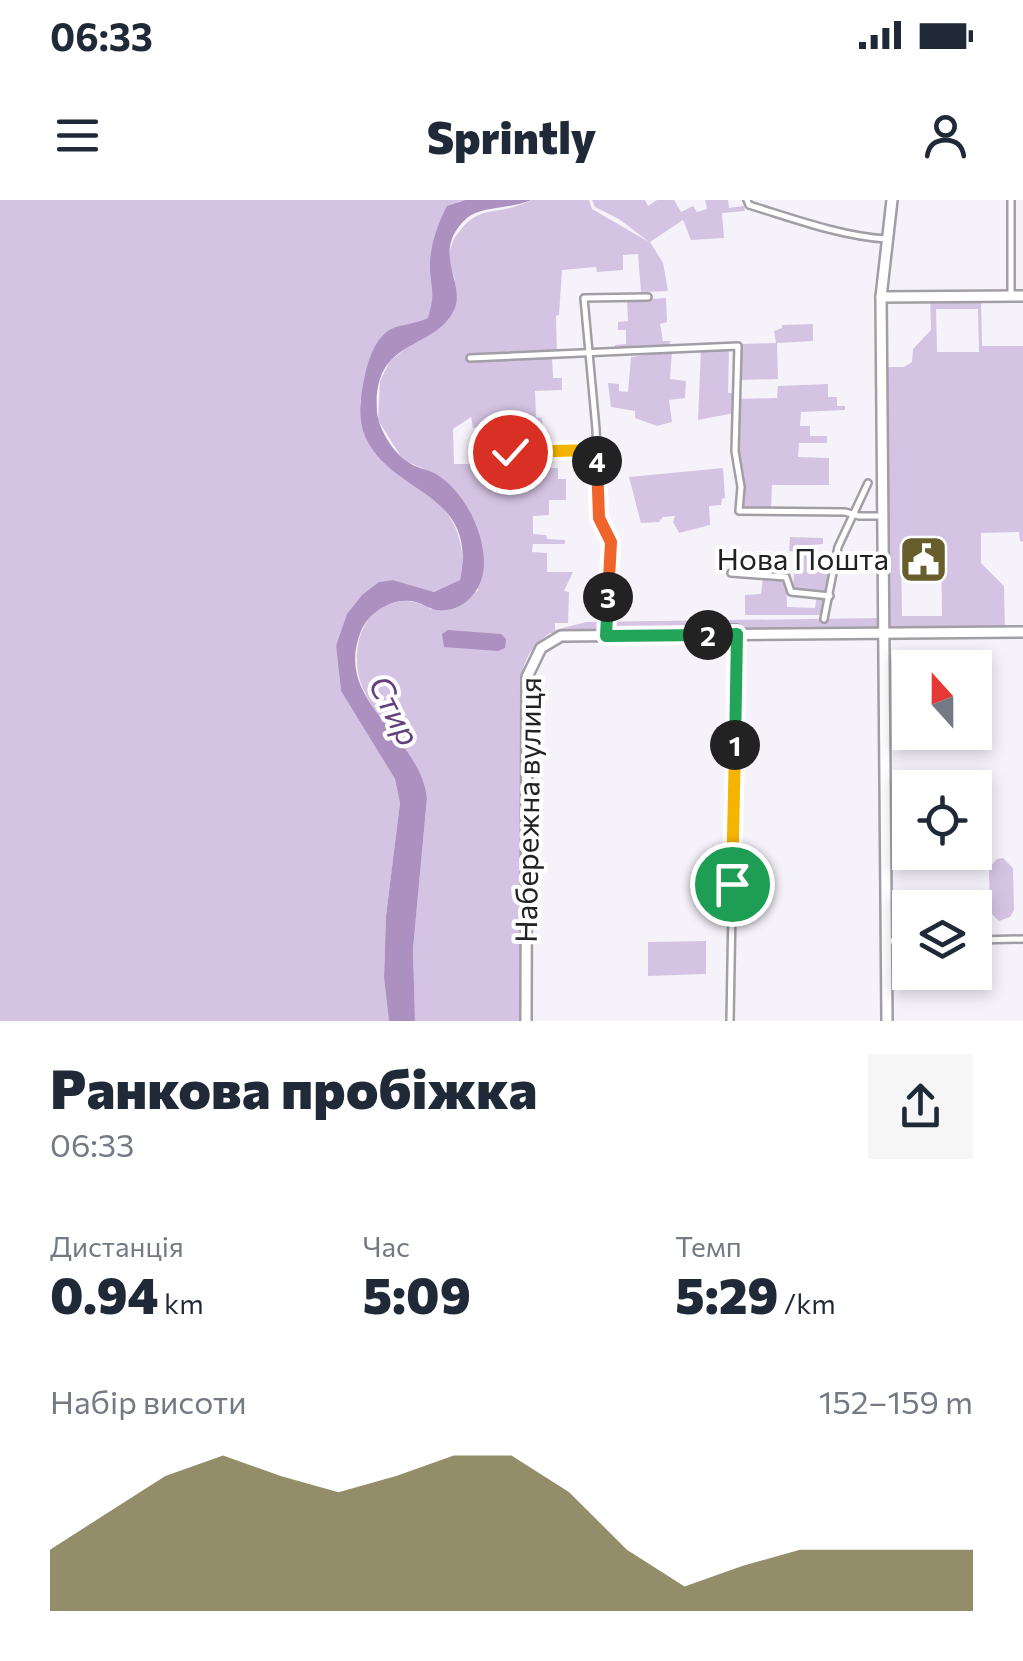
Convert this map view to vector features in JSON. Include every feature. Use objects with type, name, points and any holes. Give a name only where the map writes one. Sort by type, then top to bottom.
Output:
[{"type":"street","points":[[747,200],[778,214],[868,238],[886,239]]},
{"type":"street","points":[[886,1021],[881,296],[892,200]]},
{"type":"street","points":[[1011,200],[1011,296]]},
{"type":"street","points":[[881,296],[1023,296]]},
{"type":"street","points":[[606,636],[611,542],[599,518],[584,298],[648,298]]},
{"type":"street","points":[[470,358],[738,346],[738,512],[883,516]]},
{"type":"street","points":[[510,452],[596,450]]},
{"type":"street","points":[[824,620],[838,548],[868,483]]},
{"type":"street","points":[[730,573],[786,577],[790,592],[830,596]]},
{"type":"street","points":[[730,1021],[734,631]]},
{"type":"street","name":"Набережна вулиця","points":[[526,1021],[527,677],[541,648],[562,636],[734,631],[1023,632]]},
{"type":"street","points":[[992,940],[1023,939]]},
{"type":"street","points":[[885,942],[892,942]]},
{"type":"shaded area","points":[[0,200],[465,200],[457,202],[430,267],[435,295],[428,319],[391,329],[360,402],[392,467],[434,499],[451,519],[462,554],[460,580],[434,592],[393,580],[379,582],[336,646],[341,691],[395,779],[400,803],[386,916],[384,978],[389,1021],[0,1021]]},
{"type":"shaded area","name":"Стир","points":[[465,200],[531,200],[473,214],[456,231],[450,255],[457,300],[454,310],[433,333],[394,357],[378,388],[378,418],[388,440],[414,466],[446,481],[463,501],[476,525],[484,563],[477,590],[456,608],[437,610],[400,601],[376,611],[361,631],[355,656],[358,678],[367,698],[409,754],[421,775],[427,798],[413,949],[415,1021],[389,1021],[384,978],[386,916],[400,803],[395,779],[341,691],[336,646],[347,614],[379,582],[393,580],[434,592],[460,580],[462,550],[457,528],[445,511],[377,456],[365,436],[361,405],[368,362],[381,338],[391,329],[428,318],[434,237],[447,206]]},
{"type":"shaded area","points":[[531,200],[589,200],[592,209],[649,242],[595,207],[592,200],[645,200],[648,206],[657,200],[674,200],[681,212],[693,206],[697,212],[707,209],[705,200],[728,200],[729,208],[744,206],[745,211],[722,213],[724,238],[691,240],[683,220],[650,242],[663,263],[668,291],[641,292],[638,254],[623,255],[623,270],[562,270],[556,316],[557,355],[552,356],[553,378],[562,378],[562,390],[535,391],[536,417],[542,418],[543,430],[548,431],[548,449],[530,450],[530,440],[523,440],[520,432],[481,433],[481,427],[473,428],[471,417],[453,429],[454,464],[472,464],[477,455],[545,453],[545,468],[558,468],[558,479],[566,479],[566,500],[549,500],[549,515],[533,516],[533,534],[565,540],[565,544],[533,544],[532,552],[547,553],[547,572],[573,572],[564,591],[569,592],[568,623],[555,623],[555,630],[586,622],[883,618],[882,367],[904,367],[912,362],[913,349],[931,330],[930,296],[981,296],[982,346],[1023,346],[1023,542],[1019,532],[981,533],[981,563],[1004,586],[1005,632],[561,636],[550,633],[544,637],[528,656],[522,675],[523,1021],[415,1021],[413,949],[427,799],[411,756],[362,686],[357,665],[359,640],[369,619],[387,605],[410,601],[431,609],[467,601],[478,590],[465,504],[434,473],[403,460],[378,420],[380,381],[390,361],[439,328],[455,279],[450,249],[463,227],[480,215]],"holes":[[[936,309],[978,309],[979,352],[937,352]],[[901,544],[941,544],[942,616],[902,616]]]},
{"type":"shaded area","points":[[666,298],[667,322],[660,324],[663,341],[671,341],[669,345],[615,351],[615,345],[626,344],[626,330],[618,330],[618,322],[628,321],[627,301]]},
{"type":"shaded area","points":[[813,324],[813,341],[777,343],[778,379],[739,380],[741,344],[776,343],[774,331],[782,325]]},
{"type":"shaded area","points":[[729,347],[728,393],[734,393],[734,413],[698,420],[701,348]]},
{"type":"shaded area","points":[[672,351],[670,379],[686,381],[685,398],[669,400],[672,422],[657,426],[635,418],[635,411],[611,407],[608,383],[619,384],[619,391],[628,392],[631,357]]},
{"type":"shaded area","points":[[828,384],[828,397],[837,397],[837,406],[845,406],[845,410],[801,412],[800,426],[810,426],[810,436],[827,436],[827,443],[799,443],[798,457],[829,458],[829,485],[772,485],[771,510],[743,509],[737,450],[738,399],[777,398],[778,386]]},
{"type":"shaded area","points":[[723,468],[725,498],[721,505],[709,506],[710,525],[679,533],[673,522],[675,516],[641,523],[629,477]]},
{"type":"shaded area","points":[[790,537],[823,538],[823,544],[810,545],[810,568],[833,569],[828,592],[793,591],[795,552],[789,551]]},
{"type":"shaded area","points":[[763,578],[786,579],[787,607],[815,608],[817,596],[826,597],[823,615],[745,615],[745,595],[761,594]]},
{"type":"shaded area","points":[[448,630],[501,634],[506,639],[505,648],[498,651],[444,647],[442,634]]},
{"type":"shaded area","points":[[1003,858],[1013,868],[1014,910],[1010,917],[999,921],[992,914],[990,890],[989,870],[997,859]]},
{"type":"shaded area","points":[[706,941],[706,974],[648,976],[648,942]]},
{"type":"place","name":"Нова Пошта","points":[[924,560]]},
{"type":"route","points":[[510,452],[596,450],[599,518],[611,542],[606,636],[737,634],[732,884]]}]
